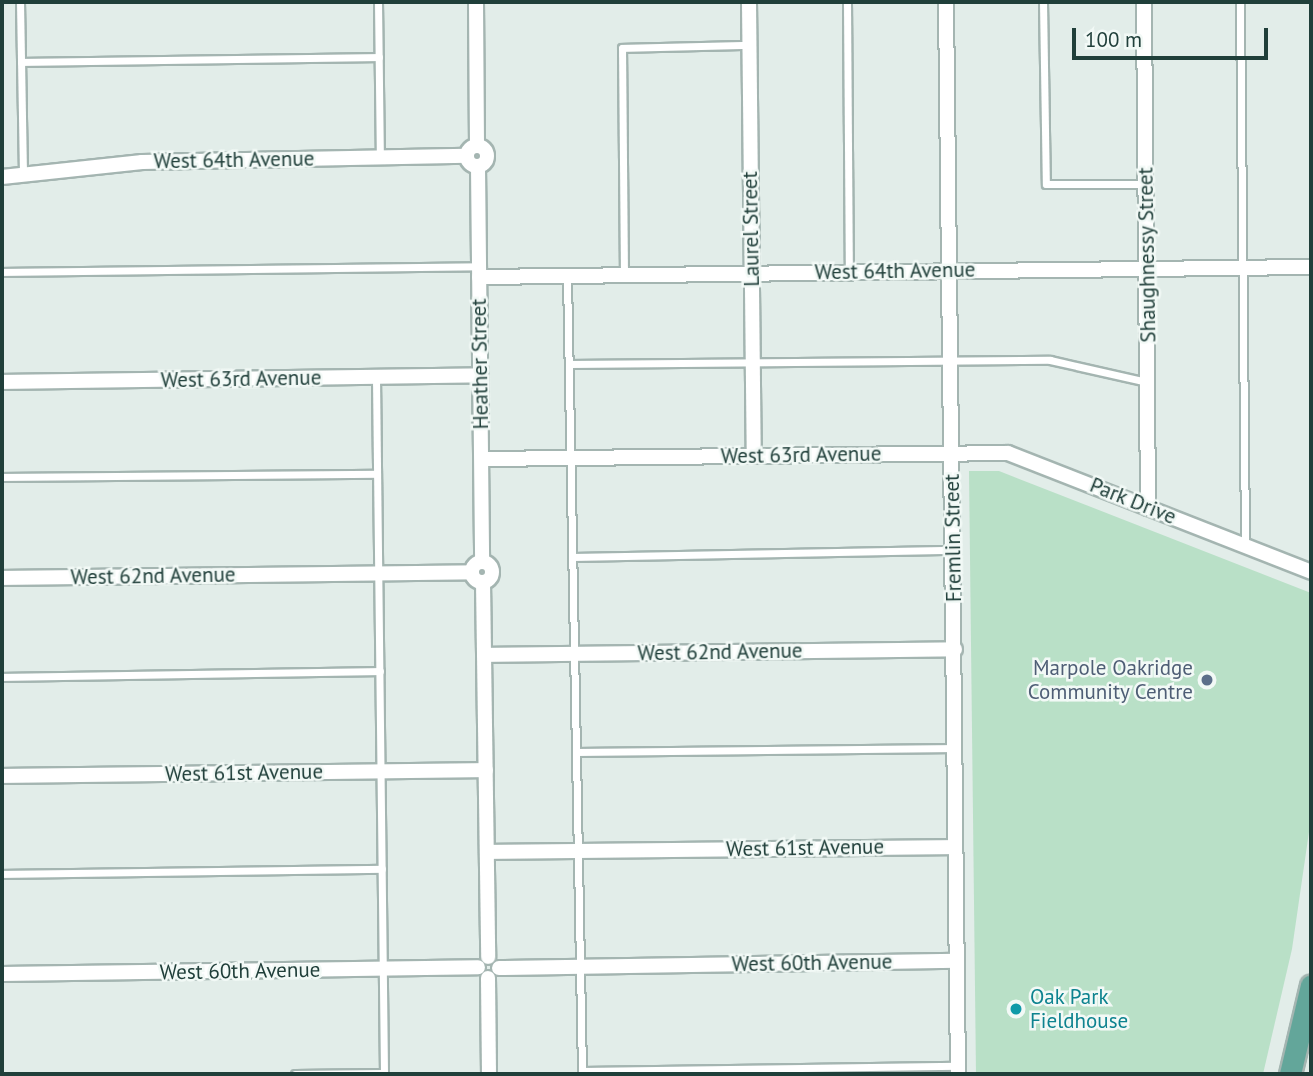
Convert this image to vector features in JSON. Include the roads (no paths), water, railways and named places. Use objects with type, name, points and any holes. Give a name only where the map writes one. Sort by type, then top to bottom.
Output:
[{"type":"main road","points":[[1290,1074],[1311,985]]},
{"type":"street","name":"Heather Street","points":[[476,2],[474,156],[482,458],[479,572],[484,655],[489,1074]]},
{"type":"street","name":"Laurel Street","points":[[749,2],[754,455]]},
{"type":"street","name":"Fremlin Street","points":[[946,2],[958,1070]]},
{"type":"street","name":"Shaughnessy Street","points":[[1144,2],[1149,508]]},
{"type":"street","name":"West 64th Avenue","points":[[2,177],[142,162],[474,156]]},
{"type":"street","name":"West 64th Avenue","points":[[479,272],[567,276],[1311,267]]},
{"type":"street","name":"West 63rd Avenue","points":[[2,382],[480,375]]},
{"type":"street","name":"Park Drive","points":[[951,452],[1028,458],[1311,572]]},
{"type":"street","name":"West 63rd Avenue","points":[[482,458],[951,452]]},
{"type":"street","name":"West 62nd Avenue","points":[[2,578],[479,572]]},
{"type":"street","name":"West 62nd Avenue","points":[[484,655],[955,649]]},
{"type":"street","name":"West 61st Avenue","points":[[2,776],[486,769]]},
{"type":"street","name":"West 61st Avenue","points":[[487,852],[955,847]]},
{"type":"street","name":"West 60th Avenue","points":[[2,974],[957,961]]},
{"type":"lane","points":[[20,2],[23,175]]},
{"type":"lane","points":[[378,2],[380,157]]},
{"type":"lane","points":[[847,2],[849,272]]},
{"type":"lane","points":[[1044,2],[1046,184],[1146,184]]},
{"type":"lane","points":[[1240,2],[1245,545]]},
{"type":"lane","points":[[624,275],[622,48],[749,45]]},
{"type":"lane","points":[[21,62],[379,57]]},
{"type":"lane","points":[[2,272],[479,272]]},
{"type":"lane","points":[[567,276],[576,557],[582,1073],[958,1070]]},
{"type":"lane","points":[[569,364],[1050,360],[1149,383]]},
{"type":"lane","points":[[295,1074],[384,1073],[376,377]]},
{"type":"lane","points":[[2,477],[377,474]]},
{"type":"lane","points":[[576,557],[953,550]]},
{"type":"lane","points":[[2,677],[380,671]]},
{"type":"lane","points":[[579,752],[955,748]]},
{"type":"lane","points":[[2,874],[382,869]]},
{"type":"place","name":"Marpole Oakridge Community Centre","points":[[1207,680]]},
{"type":"place","name":"Oak Park Fieldhouse","points":[[1016,1009]]}]
